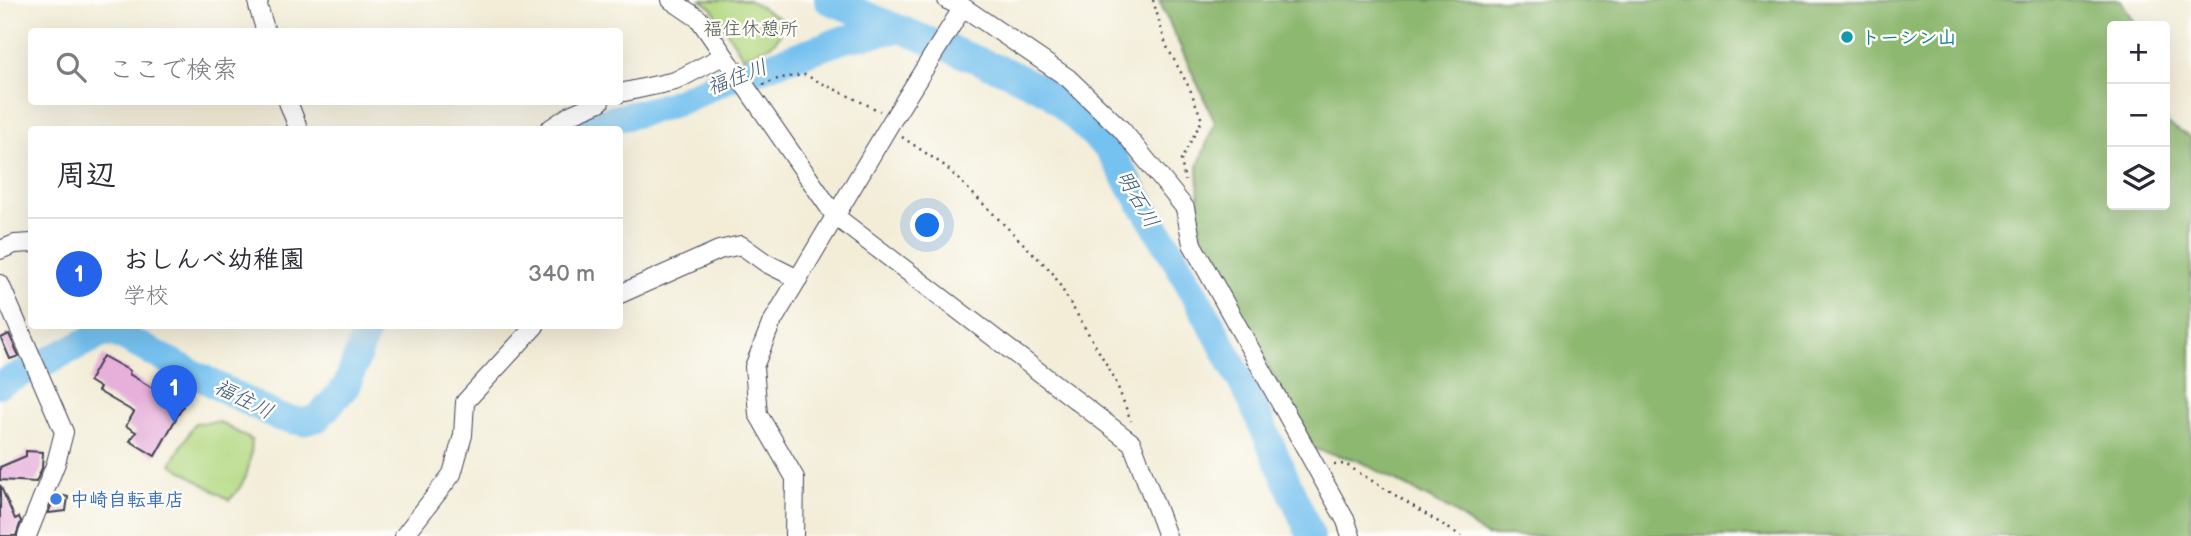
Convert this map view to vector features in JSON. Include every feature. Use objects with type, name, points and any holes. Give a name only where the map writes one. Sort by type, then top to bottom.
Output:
[{"type":"street","points":[[259,0],[258,6],[265,28]]},
{"type":"street","points":[[671,0],[699,19],[835,216],[1132,443],[1167,536]]},
{"type":"street","points":[[793,536],[795,478],[758,414],[754,367],[771,324],[890,124],[955,3],[1068,78],[1122,130],[1185,208],[1192,244],[1346,521],[1351,536]]},
{"type":"street","points":[[623,92],[675,81],[723,56]]},
{"type":"street","points":[[289,105],[297,126]]},
{"type":"street","points":[[554,126],[593,105]]},
{"type":"street","points":[[0,250],[15,244],[28,243]]},
{"type":"street","points":[[623,293],[719,250],[741,245],[766,263],[798,279]]},
{"type":"street","points":[[0,284],[64,432],[56,463],[27,536]]},
{"type":"street","points":[[404,536],[452,474],[463,435],[465,402],[532,329]]},
{"type":"path","points":[[1153,0],[1166,45],[1190,89],[1202,120],[1181,160],[1185,182]]},
{"type":"path","points":[[757,87],[780,78],[805,75],[887,114],[892,132],[944,166],[1052,272],[1114,377],[1133,426]]},
{"type":"path","points":[[1315,465],[1345,464],[1461,536]]},
{"type":"green space","name":"福住休憩所","points":[[701,0],[749,0],[782,20],[779,36],[771,45],[743,57],[712,8]]},
{"type":"green space","points":[[1159,0],[2121,0],[2133,21],[2107,21],[2107,210],[2170,210],[2170,125],[2191,138],[2191,536],[1486,536],[1451,510],[1357,460],[1313,449],[1200,241],[1198,166],[1215,122]]},
{"type":"green space","points":[[219,422],[252,440],[247,473],[229,500],[171,464],[195,423]]},
{"type":"building","points":[[9,334],[19,356],[10,359],[1,338]]},
{"type":"building","points":[[103,356],[183,406],[155,456],[130,441],[136,432],[126,426],[134,412],[98,391],[100,388],[89,381]]},
{"type":"building","points":[[26,451],[43,452],[42,468],[36,482],[0,480],[0,467],[26,456]]},
{"type":"building","points":[[0,485],[15,519],[19,517],[21,521],[16,536],[0,536]]},
{"type":"building","points":[[56,494],[68,497],[66,511],[48,513]]},
{"type":"waterway","name":"明石川","points":[[828,0],[1007,72],[1050,93],[1109,150],[1174,257],[1250,398],[1311,536]]},
{"type":"waterway","name":"福住川","points":[[589,126],[666,106],[735,76],[845,39],[900,29]]},
{"type":"waterway","name":"福住川","points":[[0,384],[102,334],[115,333],[278,417],[303,422],[318,418],[347,385],[367,329]]},
{"type":"place","name":"トーシン山","points":[[1847,37]]},
{"type":"place","name":"おしんべ幼稚園","points":[[174,423]]},
{"type":"place","name":"中崎自転車店","points":[[56,499]]}]
